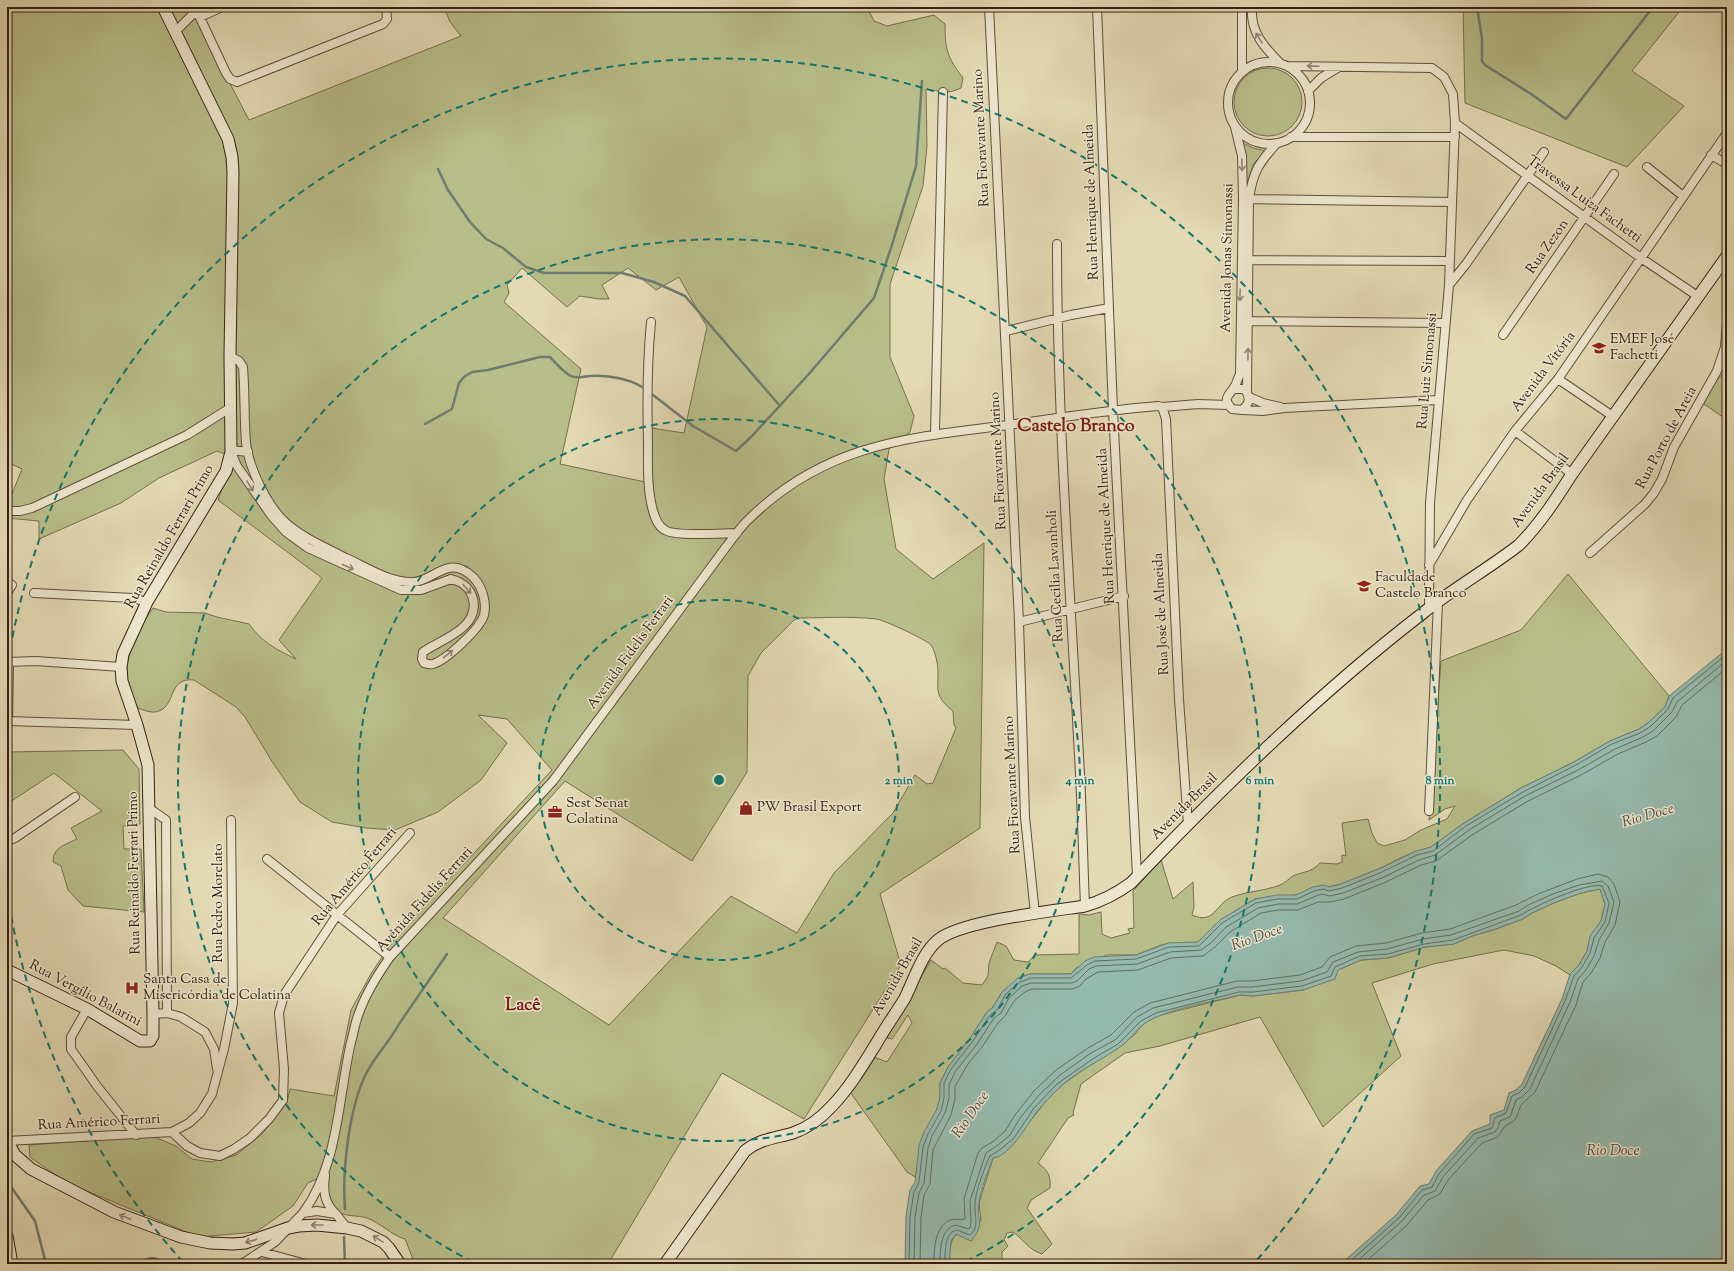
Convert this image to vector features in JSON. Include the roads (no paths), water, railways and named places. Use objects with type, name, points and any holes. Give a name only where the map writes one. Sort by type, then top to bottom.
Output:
[{"type":"main road","name":"Rua Reinaldo Ferrari Primo","points":[[150,1041],[152,1036],[153,1014],[148,765],[137,725],[122,681],[121,668],[123,654],[147,602],[226,471],[231,451],[230,356],[232,157],[228,139],[164,7]]},
{"type":"main road","name":"Avenida Brasil","points":[[665,1264],[745,1151],[753,1144],[763,1140],[794,1132],[805,1127],[815,1121],[841,1096],[857,1074],[905,998],[919,967],[937,940],[963,928],[1084,906],[1095,903],[1118,892],[1138,876],[1220,792],[1332,688],[1433,605],[1519,544],[1539,523],[1572,474],[1614,417],[1727,256]]},
{"type":"main road","name":"Rua Vergílio Balarini","points":[[7,970],[86,1009],[140,1041],[150,1041]]},
{"type":"main road","points":[[7,1140],[15,1155],[31,1169],[114,1212],[182,1237],[210,1243],[245,1243],[288,1228],[317,1225],[347,1228],[361,1231],[383,1242],[390,1248],[400,1264]]},
{"type":"main road","points":[[7,1236],[12,1264]]},
{"type":"street","points":[[175,32],[192,15],[198,12],[222,7]]},
{"type":"street","points":[[198,12],[226,73],[230,79],[237,82],[383,24],[387,19],[386,7]]},
{"type":"street","name":"Rua Fioravante Marino","points":[[989,7],[1019,622],[1025,817],[1035,914]]},
{"type":"street","name":"Rua Henrique de Almeida","points":[[1097,7],[1113,410],[1138,876]]},
{"type":"street","points":[[1242,7],[1242,71]]},
{"type":"street","points":[[1252,7],[1251,16],[1253,28],[1259,40],[1284,64],[1298,73],[1308,91],[1309,111],[1304,124],[1290,138]]},
{"type":"street","points":[[1284,64],[1260,62],[1242,71],[1233,82],[1227,101],[1229,114],[1235,127],[1245,136],[1257,142],[1277,143],[1290,138],[1314,136],[1455,137]]},
{"type":"street","name":"Rua Luiz Simonassi","points":[[1284,64],[1432,68],[1444,77],[1453,94],[1455,137],[1449,285],[1430,503],[1428,566],[1433,605],[1429,811]]},
{"type":"street","points":[[1308,91],[1321,78],[1339,66]]},
{"type":"street","points":[[935,434],[943,92]]},
{"type":"street","name":"Travessa Luiza Fachetti","points":[[1455,123],[1528,174],[1640,258],[1699,297]]},
{"type":"street","points":[[1304,124],[1314,136]]},
{"type":"street","name":"Avenida Jonas Simonassi","points":[[1234,389],[1240,374],[1240,321],[1245,260],[1246,199],[1242,156],[1235,127]]},
{"type":"street","name":"Avenida Vitória","points":[[1428,566],[1467,500],[1515,431],[1558,379],[1727,133]]},
{"type":"street","name":"Avenida Jonas Simonassi","points":[[1246,199],[1259,164],[1277,143]]},
{"type":"street","points":[[1449,285],[1466,264],[1544,152]]},
{"type":"street","points":[[1712,155],[1727,164]]},
{"type":"street","points":[[1647,167],[1683,196]]},
{"type":"street","name":"Rua Zezon","points":[[1503,335],[1614,174]]},
{"type":"street","points":[[1246,199],[1452,202]]},
{"type":"street","name":"Rua Cecilia Lavanholi","points":[[1057,244],[1057,319],[1070,609],[1079,758],[1084,906]]},
{"type":"street","points":[[1245,260],[1450,261]]},
{"type":"street","name":"Avenida Jonas Simonassi","points":[[1245,260],[1249,320],[1248,395]]},
{"type":"street","points":[[1006,331],[1109,308]]},
{"type":"street","points":[[1240,321],[1445,323]]},
{"type":"street","points":[[651,322],[647,378],[649,489],[654,515],[658,524],[665,531],[678,533],[737,533]]},
{"type":"street","name":"Rua Porto de Areia","points":[[1590,553],[1646,504],[1654,493],[1662,479],[1670,454],[1718,371],[1725,355],[1727,324]]},
{"type":"street","points":[[230,356],[239,362],[243,367],[248,452],[254,475],[268,500],[285,522],[307,538],[369,569],[404,582],[420,581],[441,569],[455,568],[465,571],[473,577],[480,586],[484,599],[484,614],[479,624],[460,644],[438,661],[429,665],[424,663],[422,659],[423,652],[462,628],[471,618],[474,610],[472,596],[466,585],[451,579],[421,590],[401,590],[308,548],[286,532],[270,515],[237,466],[231,451],[248,452]]},
{"type":"street","points":[[1558,379],[1614,417]]},
{"type":"street","points":[[1242,410],[1249,402],[1248,395],[1244,389],[1234,389],[1227,396],[1229,406],[1232,409],[1242,410],[1268,411],[1284,408],[1438,400]]},
{"type":"street","points":[[1248,395],[1263,403],[1284,408]]},
{"type":"street","name":"Avenida Fidelis Ferrari","points":[[242,1264],[275,1242],[303,1213],[314,1197],[326,1166],[336,1126],[346,1063],[358,1014],[380,972],[390,957],[553,781],[662,632],[737,533],[773,499],[820,467],[850,454],[868,448],[935,434],[1113,410],[1198,404],[1229,406]]},
{"type":"street","name":"Rua José de Almeida","points":[[1160,407],[1166,420],[1179,699],[1188,825]]},
{"type":"street","points":[[7,511],[20,511],[32,508],[187,435],[230,408]]},
{"type":"street","points":[[1515,431],[1572,474]]},
{"type":"street","points":[[441,569],[446,575],[443,581]]},
{"type":"street","points":[[7,593],[10,584]]},
{"type":"street","points":[[34,593],[134,598],[147,602]]},
{"type":"street","points":[[1019,622],[1124,596]]},
{"type":"street","points":[[121,668],[36,661],[8,662],[8,721],[137,725]]},
{"type":"street","points":[[7,841],[14,838],[75,797]]},
{"type":"street","points":[[149,808],[166,820],[167,1013]]},
{"type":"street","name":"Rua Pedro Morelato","points":[[172,1132],[189,1123],[200,1113],[212,1094],[218,1074],[233,1003],[232,820]]},
{"type":"street","name":"Rua Américo Ferrari","points":[[7,1140],[136,1135],[172,1132],[187,1146],[200,1153],[220,1156],[234,1149],[250,1138],[269,1119],[283,1100],[284,1086],[279,1013],[284,995],[337,915],[410,833]]},
{"type":"street","points":[[267,859],[390,957]]},
{"type":"street","points":[[86,1009],[71,1037],[71,1049],[97,1086],[136,1135]]},
{"type":"street","points":[[153,1014],[167,1013],[181,1017],[205,1032],[214,1049],[218,1074]]},
{"type":"street","name":"Avenida Fidelis Ferrari","points":[[326,1166],[325,1196],[329,1208],[347,1228]]},
{"type":"street","points":[[303,1213],[318,1211],[336,1214]]},
{"type":"street","points":[[262,1252],[306,1264]]},
{"type":"water","name":"Rio Doce","points":[[1727,649],[1727,1264],[1341,1264],[1396,1215],[1420,1186],[1429,1184],[1436,1171],[1472,1131],[1490,1124],[1490,1115],[1504,1110],[1509,1093],[1516,1090],[1522,1084],[1562,999],[1570,974],[1579,965],[1587,951],[1590,936],[1601,921],[1605,904],[1600,889],[1581,893],[1556,902],[1532,913],[1523,919],[1472,936],[1454,944],[1425,947],[1388,958],[1361,960],[1338,970],[1335,979],[1303,990],[1253,996],[1240,995],[1176,1010],[1152,1019],[1141,1026],[1120,1047],[1081,1071],[1059,1088],[1047,1100],[1011,1146],[999,1156],[993,1158],[980,1197],[978,1209],[980,1222],[976,1235],[971,1241],[956,1234],[951,1241],[949,1264],[905,1264],[906,1216],[910,1190],[915,1182],[919,1146],[924,1132],[937,1109],[940,1097],[940,1083],[948,1067],[987,1012],[993,1007],[1002,992],[1018,978],[1030,974],[1071,974],[1085,961],[1094,957],[1136,955],[1168,943],[1198,942],[1220,920],[1255,899],[1277,895],[1296,895],[1313,887],[1324,885],[1329,887],[1341,884],[1381,868],[1416,851],[1431,847],[1464,823],[1521,788],[1574,762],[1610,741],[1639,729],[1648,723],[1665,707],[1669,696]]},
{"type":"waterway","points":[[1477,7],[1482,39],[1482,61],[1485,65],[1531,94],[1566,119],[1653,7]]},
{"type":"waterway","points":[[653,395],[693,426],[736,451],[751,437],[808,375],[874,298],[916,166],[922,81]]},
{"type":"waterway","points":[[438,169],[448,190],[470,222],[486,239],[503,248],[526,267],[544,273],[622,273],[654,282],[685,296],[780,406]]},
{"type":"waterway","points":[[425,424],[452,409],[459,383],[464,377],[472,372],[488,370],[540,357],[550,357],[568,375],[573,377],[596,376],[624,379],[642,387]]},
{"type":"waterway","points":[[345,1209],[344,1194],[348,1139],[351,1120],[361,1086],[367,1072],[447,954]]},
{"type":"waterway","points":[[7,1181],[35,1221],[46,1264]]},
{"type":"waterway","points":[[344,1237],[345,1264]]},
{"type":"waterway","points":[[138,1264],[151,1258],[161,1261],[164,1264]]},
{"type":"place","name":"EMEF José Fachetti","points":[[1599,348]]},
{"type":"place","name":"Faculdade Castelo Branco","points":[[1364,586]]},
{"type":"place","name":"PW Brasil Export","points":[[746,808]]},
{"type":"place","name":"Sest Senat Colatina","points":[[555,812]]},
{"type":"place","name":"Santa Casa de Misericórdia de Colatina","points":[[132,988]]},
{"type":"district","name":"Castelo Branco","points":[[1076,427]]},
{"type":"district","name":"Lacê","points":[[523,1006]]}]
